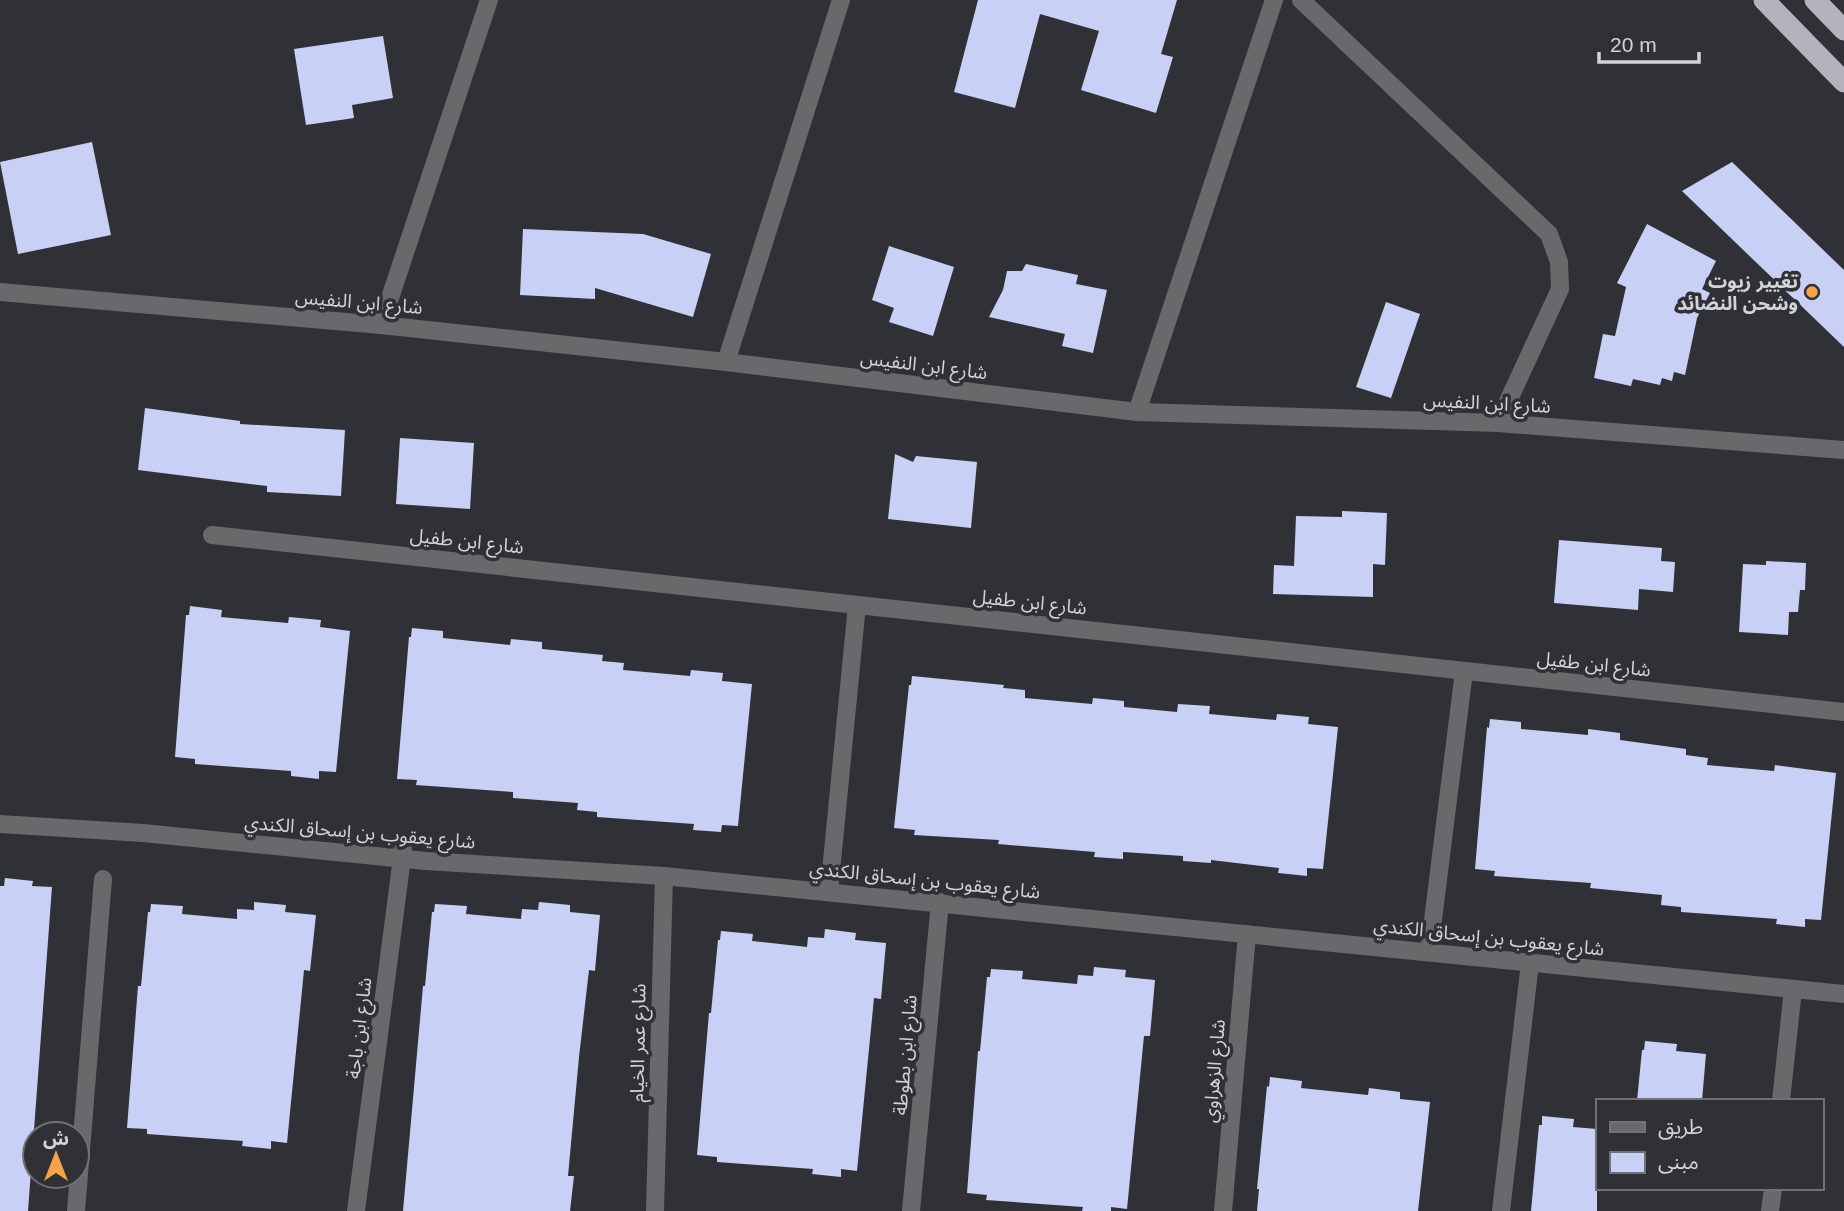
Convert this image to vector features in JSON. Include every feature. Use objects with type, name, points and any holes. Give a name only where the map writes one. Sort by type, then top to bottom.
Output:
[{"type":"highway","points":[[1764,0],[1844,82]]},
{"type":"highway","points":[[1815,0],[1844,30]]},
{"type":"street","points":[[381,325],[489,0]]},
{"type":"street","points":[[726,362],[841,0]]},
{"type":"street","points":[[1137,412],[1274,0]]},
{"type":"street","points":[[1301,0],[1549,234],[1559,262],[1560,289],[1498,423]]},
{"type":"street","name":"شارع ابن النفيس","points":[[0,292],[381,325],[726,362],[1137,412],[1498,423],[1844,450]]},
{"type":"street","name":"شارع ابن طفيل","points":[[212,535],[1844,712]]},
{"type":"street","points":[[829,892],[857,605]]},
{"type":"street","points":[[1429,952],[1464,670]]},
{"type":"street","name":"شارع يعقوب بن إسحاق الكندي","points":[[0,824],[143,833],[664,876],[1844,994]]},
{"type":"street","name":"شارع ابن باجة","points":[[356,1211],[403,854]]},
{"type":"street","name":"شارع عمر الخيام","points":[[655,1211],[664,876]]},
{"type":"street","points":[[76,1211],[103,879]]},
{"type":"street","name":"شارع ابن بطوطة","points":[[911,1211],[940,902]]},
{"type":"street","name":"شارع الزهراوي","points":[[1223,1211],[1247,934]]},
{"type":"street","points":[[1501,1211],[1530,962]]},
{"type":"street","points":[[1782,1099],[1793,989]]},
{"type":"street","points":[[1770,1211],[1773,1190]]},
{"type":"building","points":[[978,0],[1177,0],[1161,54],[1173,57],[1156,113],[1081,90],[1099,31],[1040,14],[1015,108],[954,92]]},
{"type":"building","points":[[383,36],[393,98],[352,105],[354,118],[306,125],[294,49]]},
{"type":"building","points":[[92,142],[111,235],[18,254],[0,162]]},
{"type":"building","points":[[1732,162],[1844,270],[1844,347],[1682,191]]},
{"type":"building","points":[[1647,224],[1716,261],[1702,289],[1710,293],[1697,318],[1685,375],[1674,372],[1672,381],[1662,378],[1660,385],[1633,379],[1631,386],[1594,378],[1603,334],[1615,336],[1626,287],[1617,283]]},
{"type":"building","points":[[523,229],[643,234],[711,254],[693,317],[595,288],[595,299],[520,295]]},
{"type":"building","points":[[889,246],[954,267],[933,336],[889,322],[894,308],[872,300]]},
{"type":"building","points":[[1026,264],[1078,275],[1076,284],[1107,290],[1093,353],[1062,346],[1065,334],[989,317],[1003,290],[1007,271],[1022,271]]},
{"type":"building","points":[[1386,302],[1420,314],[1391,398],[1356,387]]},
{"type":"building","points":[[145,408],[240,421],[240,424],[345,430],[341,496],[267,492],[267,486],[138,470]]},
{"type":"building","points":[[400,438],[474,443],[470,509],[396,504]]},
{"type":"building","points":[[895,454],[913,462],[916,456],[977,462],[971,528],[888,519]]},
{"type":"building","points":[[1342,511],[1387,513],[1385,565],[1373,564],[1373,597],[1273,594],[1274,565],[1294,566],[1296,516],[1342,517]]},
{"type":"building","points":[[1559,540],[1662,548],[1661,561],[1675,562],[1673,592],[1639,589],[1638,610],[1554,603]]},
{"type":"building","points":[[1766,561],[1806,563],[1805,590],[1800,590],[1798,612],[1789,612],[1788,635],[1739,632],[1743,564],[1766,565]]},
{"type":"building","points":[[190,606],[222,610],[221,617],[288,623],[289,617],[321,620],[320,627],[350,631],[336,772],[319,771],[319,779],[291,776],[291,771],[195,764],[195,759],[175,757],[186,615],[189,615]]},
{"type":"building","points":[[412,628],[443,631],[443,638],[510,645],[511,639],[542,642],[542,649],[603,655],[602,661],[624,663],[623,670],[690,676],[691,670],[723,673],[722,681],[752,684],[738,826],[722,825],[721,832],[693,830],[694,824],[597,817],[597,812],[577,810],[578,803],[513,798],[513,792],[416,785],[417,780],[397,779]]},
{"type":"building","points":[[912,676],[1004,685],[1003,688],[1025,690],[1025,698],[1092,704],[1093,698],[1124,701],[1124,707],[1177,712],[1178,704],[1210,706],[1209,714],[1276,720],[1277,714],[1309,717],[1308,724],[1338,727],[1323,869],[1307,868],[1307,876],[1278,873],[1279,868],[1211,860],[1211,863],[1183,861],[1183,856],[1123,852],[1123,859],[1094,857],[1095,852],[998,844],[999,840],[914,835],[915,830],[894,828]]},
{"type":"building","points":[[1490,719],[1521,722],[1521,729],[1588,735],[1588,729],[1620,733],[1620,740],[1686,749],[1686,755],[1708,758],[1707,765],[1774,771],[1775,765],[1836,773],[1821,920],[1805,919],[1805,927],[1776,924],[1777,919],[1681,912],[1681,907],[1661,905],[1662,895],[1590,888],[1591,883],[1494,876],[1495,871],[1475,869],[1487,727],[1489,728]]},
{"type":"building","points":[[5,878],[33,881],[32,886],[52,887],[35,1120],[21,1120],[21,1190],[30,1190],[28,1211],[0,1211],[0,886],[4,886]]},
{"type":"building","points":[[254,902],[286,905],[285,912],[316,915],[310,971],[304,970],[287,1143],[271,1141],[271,1149],[242,1146],[243,1141],[147,1134],[147,1129],[127,1128],[138,986],[141,986],[151,904],[183,906],[182,914],[237,919],[237,909],[254,910]]},
{"type":"building","points":[[539,902],[570,905],[570,912],[600,915],[595,971],[589,970],[579,1057],[568,1176],[574,1176],[570,1211],[403,1211],[423,986],[435,904],[467,906],[466,914],[521,919],[522,909],[538,910]]},
{"type":"building","points":[[825,929],[856,933],[855,940],[886,943],[881,999],[874,998],[857,1171],[841,1169],[841,1177],[812,1174],[813,1169],[717,1162],[717,1157],[697,1155],[709,1013],[721,931],[753,934],[752,941],[807,947],[808,937],[824,938]]},
{"type":"building","points":[[1094,967],[1126,970],[1125,977],[1155,980],[1150,1036],[1144,1036],[1127,1209],[1111,1207],[1111,1211],[1082,1211],[1083,1207],[986,1200],[987,1195],[967,1193],[978,1051],[987,977],[990,977],[991,969],[1023,971],[1022,979],[1077,984],[1078,975],[1093,976]]},
{"type":"building","points":[[1645,1041],[1677,1044],[1676,1051],[1706,1054],[1702,1099],[1637,1099]]},
{"type":"building","points":[[1270,1077],[1302,1081],[1301,1088],[1368,1095],[1369,1088],[1400,1092],[1400,1099],[1430,1102],[1418,1211],[1257,1211],[1257,1189]]},
{"type":"building","points":[[1542,1116],[1574,1119],[1573,1127],[1596,1129],[1597,1211],[1531,1211],[1539,1125],[1542,1125]]},
{"type":"place","name":"تغيير زيوت وشحن النضائد","points":[[1812,292]]}]
